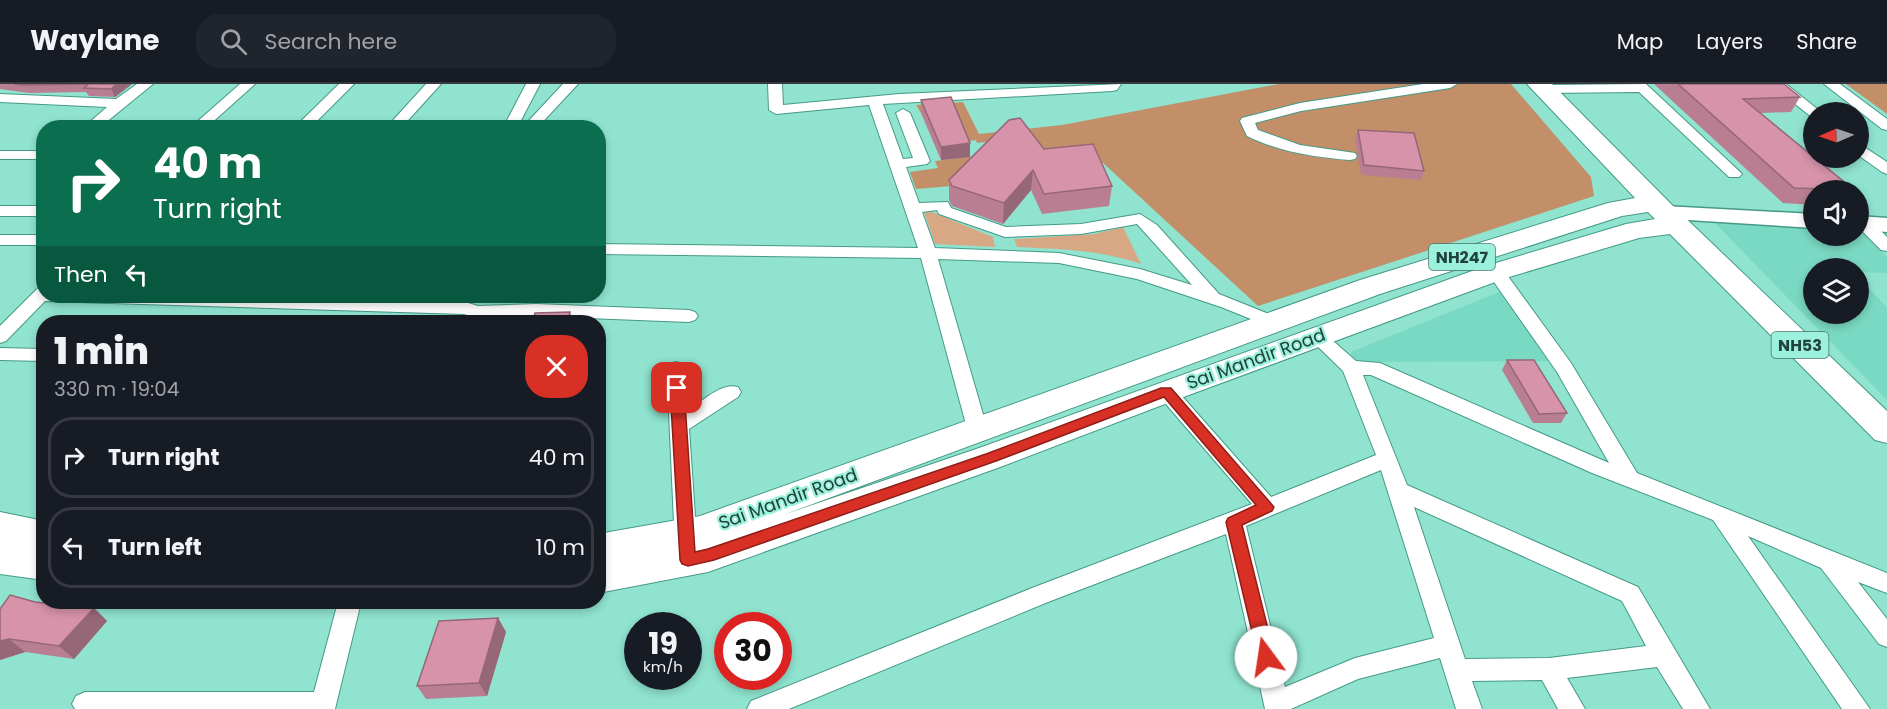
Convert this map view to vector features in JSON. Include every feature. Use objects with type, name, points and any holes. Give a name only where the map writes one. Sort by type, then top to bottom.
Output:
[{"type":"highway","name":"NH53","points":[[1542,87],[1665,214],[1887,431]]},
{"type":"highway","points":[[1624,172],[1632,195],[1627,220],[1675,240],[1714,260]]},
{"type":"highway","name":"Sai Mandir Road","points":[[606,574],[687,546],[702,530],[977,428],[1273,322],[1475,253],[1665,214]]},
{"type":"highway","name":"Sai Mandir Road","points":[[606,549],[687,546],[708,556],[991,458],[1166,391],[1496,272],[1627,220]]},
{"type":"highway","points":[[1273,322],[1308,341]]},
{"type":"highway","points":[[0,527],[36,534]]},
{"type":"highway","points":[[0,558],[36,563]]},
{"type":"main road","points":[[1665,214],[1803,220]]},
{"type":"street","points":[[0,98],[119,104],[146,84]]},
{"type":"street","points":[[206,120],[248,84]]},
{"type":"street","points":[[309,120],[347,84]]},
{"type":"street","points":[[400,120],[434,84]]},
{"type":"street","points":[[514,120],[533,84]]},
{"type":"street","points":[[537,120],[571,84]]},
{"type":"street","points":[[775,84],[776,110],[875,101],[899,91],[1112,87],[1114,84]]},
{"type":"street","points":[[1350,156],[1312,153],[1271,143],[1252,133],[1247,121],[1300,107],[1450,84]]},
{"type":"street","points":[[1777,84],[1803,104]]},
{"type":"street","points":[[1831,84],[1887,126]]},
{"type":"street","points":[[1542,87],[1640,86],[1734,174]]},
{"type":"street","points":[[100,120],[126,99]]},
{"type":"street","points":[[875,101],[928,253],[977,428]]},
{"type":"street","points":[[897,165],[922,161],[903,113]]},
{"type":"street","points":[[0,155],[36,155]]},
{"type":"street","points":[[1869,155],[1887,169]]},
{"type":"street","points":[[912,209],[944,200],[945,211],[971,222],[1007,232],[1081,229],[1140,219],[1151,228],[1213,298]]},
{"type":"street","points":[[0,211],[36,211]]},
{"type":"street","points":[[1870,224],[1887,246]]},
{"type":"street","points":[[1007,232],[1014,256]]},
{"type":"street","points":[[0,240],[36,240]]},
{"type":"street","points":[[606,249],[928,253],[1059,258],[1140,274],[1213,298],[1273,322]]},
{"type":"street","points":[[1496,272],[1564,368],[1629,478]]},
{"type":"street","points":[[0,337],[36,302]]},
{"type":"street","points":[[402,303],[465,308],[470,315]]},
{"type":"street","points":[[490,315],[536,310],[689,316]]},
{"type":"street","points":[[1308,341],[1351,368],[1373,368],[1629,478],[1720,513],[1829,561],[1887,583]]},
{"type":"street","points":[[0,354],[36,355]]},
{"type":"street","points":[[1351,368],[1388,459],[1469,709]]},
{"type":"street","points":[[676,369],[687,546]]},
{"type":"street","points":[[1166,391],[1267,507]]},
{"type":"street","points":[[679,426],[731,392]]},
{"type":"street","points":[[760,709],[1040,595],[1234,522],[1388,459]]},
{"type":"street","points":[[1398,490],[1630,594],[1663,655],[1697,709]]},
{"type":"street","points":[[1720,513],[1857,709]]},
{"type":"street","points":[[1234,522],[1278,706],[1355,669],[1449,645]]},
{"type":"street","points":[[1829,561],[1887,638]]},
{"type":"street","points":[[85,705],[323,706],[347,609]]},
{"type":"street","points":[[1457,670],[1549,669],[1663,655]]},
{"type":"street","points":[[1549,669],[1572,709]]},
{"type":"shaded area","points":[[1279,84],[1511,84],[1591,177],[1594,196],[1258,306],[1102,162],[963,185],[916,189],[910,172],[938,168],[935,161],[1027,150],[1019,138],[977,143],[976,140],[964,142],[951,110],[921,113],[916,105],[963,102],[979,134],[1062,125]]},
{"type":"shaded area","points":[[1846,84],[1887,84],[1887,114]]},
{"type":"shaded area","points":[[924,212],[932,212],[993,237],[995,247],[935,244]]},
{"type":"shaded area","points":[[1715,223],[1803,227],[1803,246],[1869,246],[1869,237],[1887,257],[1887,273],[1869,272],[1869,258],[1803,258],[1803,314]]},
{"type":"shaded area","points":[[1123,227],[1141,264],[1096,253],[1017,247],[1014,239],[1094,234]]},
{"type":"shaded area","points":[[1869,288],[1887,308],[1887,400],[1813,324],[1869,324]]},
{"type":"shaded area","points":[[1504,290],[1558,361],[1353,362],[1351,352]]},
{"type":"building","points":[[14,84],[89,84],[24,85]]},
{"type":"building","points":[[89,84],[117,84],[111,89],[84,88]]},
{"type":"building","points":[[1678,84],[1784,84],[1800,97],[1743,99],[1803,148],[1803,168],[1827,168],[1842,180],[1803,180],[1803,188],[1794,188]]},
{"type":"building","points":[[951,97],[970,143],[941,147],[921,100]]},
{"type":"building","points":[[1020,118],[1044,149],[1093,144],[1112,186],[1044,194],[1033,170],[1004,203],[952,186],[949,180],[1009,120]]},
{"type":"building","points":[[1358,130],[1414,133],[1424,171],[1364,165]]},
{"type":"building","points":[[570,312],[569,315],[534,315],[535,313]]},
{"type":"building","points":[[1507,360],[1534,360],[1567,413],[1539,414]]},
{"type":"building","points":[[10,595],[36,602],[36,609],[93,609],[59,646],[9,639],[0,641],[0,609]]},
{"type":"building","points":[[498,618],[479,683],[417,686],[439,621]]},
{"type":"route","points":[[677,388],[688,560],[708,556],[991,458],[1166,391],[1267,507],[1234,522],[1266,657]]}]
